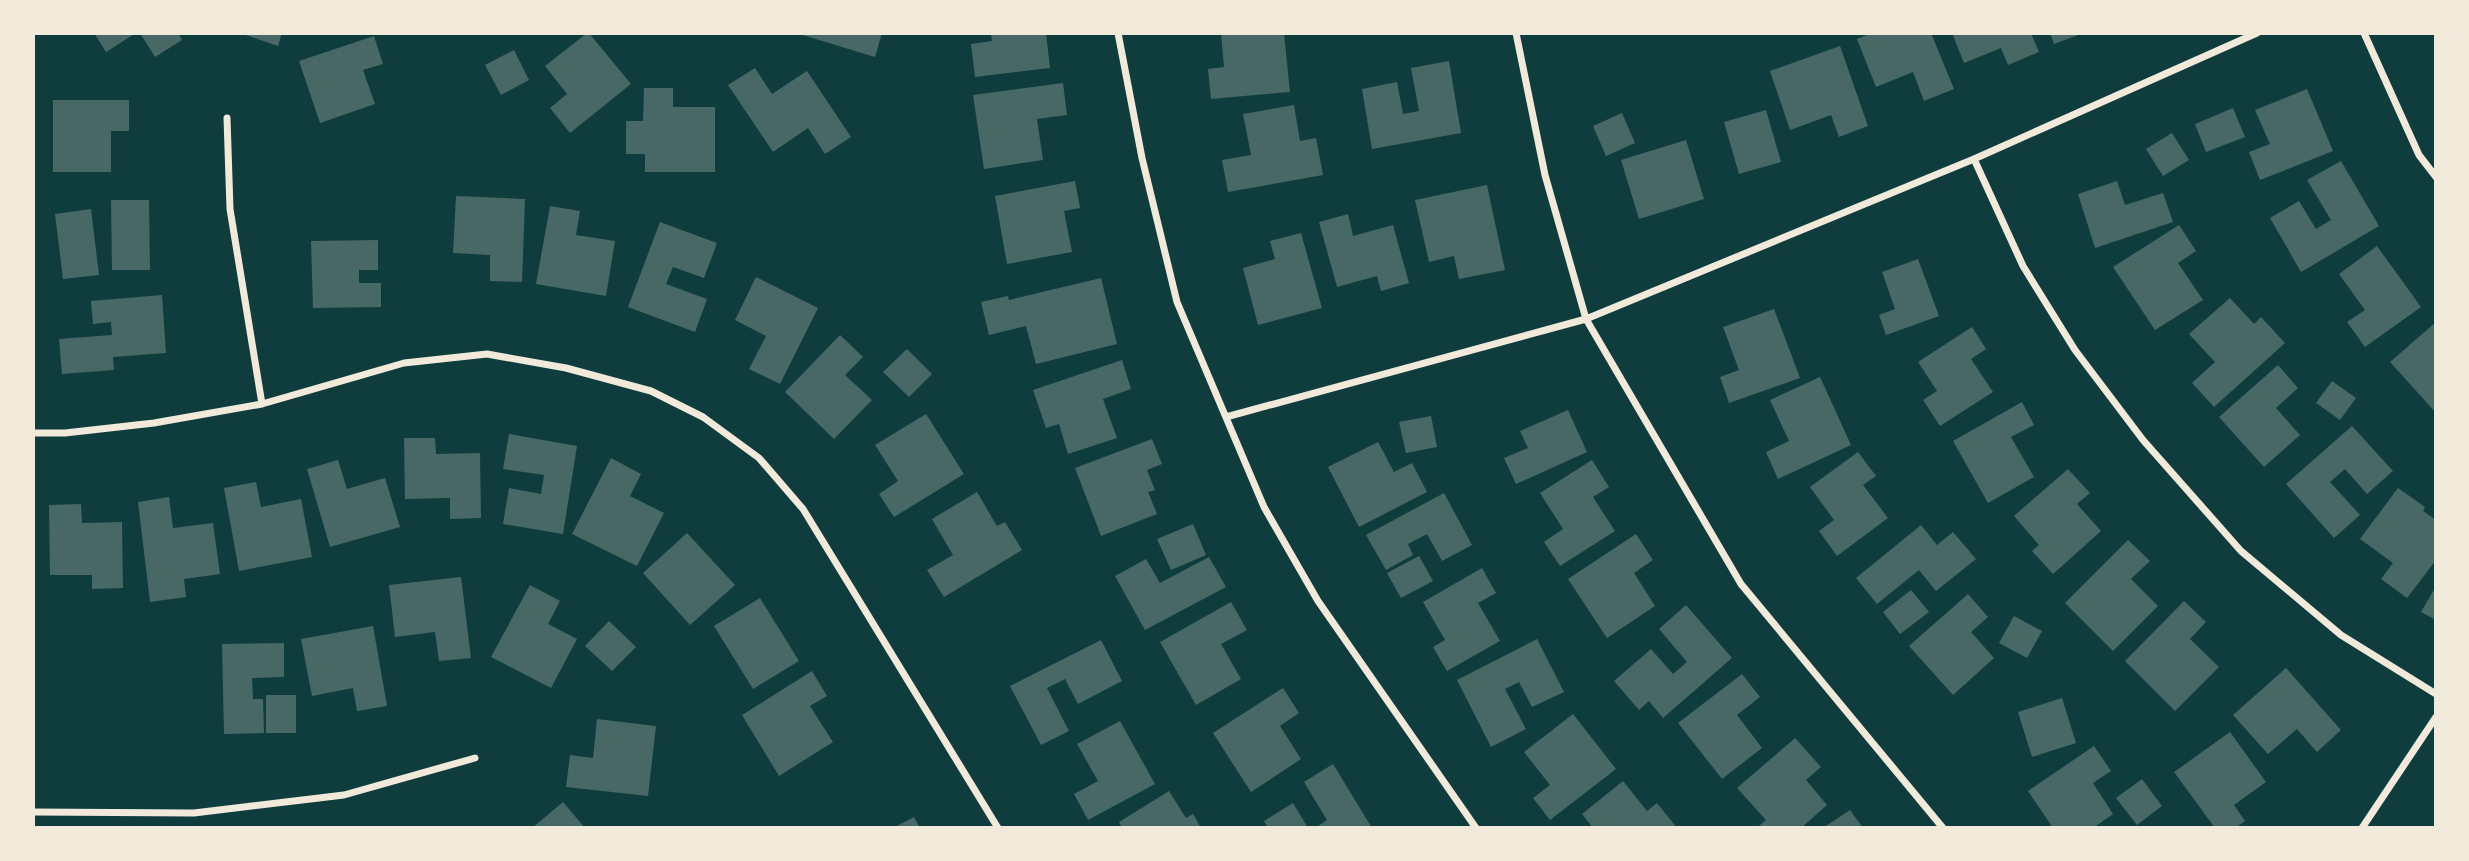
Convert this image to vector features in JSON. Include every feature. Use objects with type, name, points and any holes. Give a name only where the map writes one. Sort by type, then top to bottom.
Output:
[{"type":"street","points":[[1118,33],[1142,158],[1177,302],[1264,507],[1318,601],[1476,828]]},
{"type":"street","points":[[1516,33],[1545,175],[1586,318],[1741,584],[1943,828]]},
{"type":"street","points":[[1226,417],[1586,318],[1974,159],[2257,33]]},
{"type":"street","points":[[2364,33],[2418,155],[2436,177]]},
{"type":"street","points":[[227,118],[230,209],[262,404]]},
{"type":"street","points":[[1974,159],[2023,266],[2075,350],[2143,440],[2241,551],[2341,635],[2436,694]]},
{"type":"street","points":[[33,433],[65,433],[154,423],[262,404],[404,363],[487,354],[566,368],[650,391],[703,417],[759,458],[803,509],[998,828]]},
{"type":"street","points":[[2362,828],[2436,717]]},
{"type":"street","points":[[33,812],[194,813],[248,807],[344,795],[475,758]]},
{"type":"building","points":[[94,33],[136,33],[106,52]]},
{"type":"building","points":[[140,33],[178,33],[182,40],[155,57]]},
{"type":"building","points":[[282,33],[278,46],[246,35]]},
{"type":"building","points":[[587,33],[631,84],[570,133],[550,108],[567,94],[545,66]]},
{"type":"building","points":[[796,33],[882,33],[875,57]]},
{"type":"building","points":[[991,33],[1046,33],[1050,68],[975,77],[971,44],[992,41]]},
{"type":"building","points":[[1221,33],[1284,33],[1290,92],[1211,99],[1208,69],[1224,67]]},
{"type":"building","points":[[1872,33],[1931,33],[1954,89],[1924,101],[1913,72],[1876,87],[1857,39]]},
{"type":"building","points":[[1952,33],[2031,33],[2039,52],[2008,65],[2001,48],[1964,63]]},
{"type":"building","points":[[2050,33],[2081,33],[2081,34],[2054,44]]},
{"type":"building","points":[[374,36],[383,64],[363,70],[375,104],[320,123],[299,61]]},
{"type":"building","points":[[1840,46],[1868,126],[1839,137],[1831,115],[1790,130],[1770,71]]},
{"type":"building","points":[[514,50],[529,80],[501,95],[485,65]]},
{"type":"building","points":[[1449,61],[1461,133],[1372,149],[1362,89],[1397,82],[1403,114],[1419,111],[1411,68]]},
{"type":"building","points":[[755,68],[772,94],[807,71],[851,137],[825,154],[808,128],[773,152],[728,85]]},
{"type":"building","points":[[1063,83],[1067,115],[1037,119],[1043,160],[984,169],[973,95]]},
{"type":"building","points":[[644,88],[673,88],[673,107],[715,107],[715,172],[645,172],[645,154],[626,154],[626,121],[643,121]]},
{"type":"building","points":[[2307,89],[2333,151],[2260,180],[2249,152],[2270,144],[2255,110]]},
{"type":"building","points":[[53,100],[129,100],[129,131],[111,131],[111,172],[53,172]]},
{"type":"building","points":[[1294,105],[1300,141],[1316,138],[1323,175],[1228,192],[1222,160],[1251,155],[1243,114]]},
{"type":"building","points":[[2233,108],[2245,137],[2206,152],[2195,124]]},
{"type":"building","points":[[1766,110],[1781,162],[1739,174],[1724,122]]},
{"type":"building","points":[[1622,113],[1635,143],[1606,156],[1593,126]]},
{"type":"building","points":[[2172,133],[2189,160],[2163,176],[2146,149]]},
{"type":"building","points":[[1686,140],[1704,199],[1639,219],[1621,160]]},
{"type":"building","points":[[2341,161],[2379,226],[2301,272],[2270,218],[2299,201],[2316,229],[2331,220],[2307,180]]},
{"type":"building","points":[[1075,181],[1080,208],[1064,211],[1072,252],[1007,264],[995,196]]},
{"type":"building","points":[[2117,181],[2125,205],[2163,193],[2173,222],[2095,248],[2078,194]]},
{"type":"building","points":[[1487,185],[1505,270],[1459,279],[1454,256],[1429,262],[1415,200]]},
{"type":"building","points":[[456,196],[525,199],[522,282],[490,281],[490,255],[453,253]]},
{"type":"building","points":[[111,200],[149,200],[150,270],[112,270]]},
{"type":"building","points":[[550,206],[580,211],[576,235],[615,241],[606,296],[536,284]]},
{"type":"building","points":[[91,209],[99,275],[63,279],[55,214]]},
{"type":"building","points":[[1348,214],[1353,236],[1393,225],[1409,283],[1381,291],[1377,276],[1337,287],[1319,222]]},
{"type":"building","points":[[660,222],[717,243],[704,278],[673,267],[666,284],[707,299],[695,332],[628,307]]},
{"type":"building","points":[[2179,225],[2196,251],[2178,263],[2203,300],[2155,330],[2113,267]]},
{"type":"building","points":[[1301,233],[1322,308],[1258,325],[1243,268],[1275,259],[1270,241]]},
{"type":"building","points":[[378,240],[378,270],[359,270],[359,283],[381,283],[381,307],[313,308],[311,241]]},
{"type":"building","points":[[2377,246],[2421,307],[2365,347],[2347,322],[2365,310],[2339,274]]},
{"type":"building","points":[[1918,259],[1939,316],[1886,335],[1879,315],[1895,309],[1882,272]]},
{"type":"building","points":[[756,277],[818,308],[780,384],[749,369],[766,336],[735,320]]},
{"type":"building","points":[[1101,278],[1117,344],[1036,364],[1026,326],[989,335],[981,302],[1008,296],[1009,300]]},
{"type":"building","points":[[162,295],[166,353],[113,357],[114,370],[62,374],[59,339],[112,335],[111,322],[93,324],[91,301]]},
{"type":"building","points":[[2230,298],[2254,324],[2261,317],[2285,343],[2214,407],[2192,383],[2215,362],[2189,334]]},
{"type":"building","points":[[1774,309],[1800,378],[1729,403],[1720,377],[1739,370],[1723,327]]},
{"type":"building","points":[[2436,322],[2436,413],[2390,362]]},
{"type":"building","points":[[1972,327],[1986,349],[1971,359],[1993,392],[1940,426],[1923,400],[1937,391],[1918,362]]},
{"type":"building","points":[[840,335],[863,357],[845,375],[872,400],[834,439],[785,392]]},
{"type":"building","points":[[907,349],[932,374],[909,397],[883,372]]},
{"type":"building","points":[[1122,360],[1131,389],[1103,399],[1117,438],[1068,454],[1059,424],[1046,428],[1033,390]]},
{"type":"building","points":[[2278,365],[2298,388],[2276,408],[2300,435],[2264,467],[2219,417]]},
{"type":"building","points":[[1820,377],[1851,445],[1778,479],[1766,452],[1789,441],[1770,400]]},
{"type":"building","points":[[2332,381],[2356,398],[2340,420],[2316,403]]},
{"type":"building","points":[[2022,402],[2034,425],[2011,437],[2034,477],[1988,503],[1953,441]]},
{"type":"building","points":[[1568,410],[1587,452],[1516,484],[1504,458],[1528,448],[1520,431]]},
{"type":"building","points":[[926,414],[964,474],[894,517],[879,494],[898,481],[875,445]]},
{"type":"building","points":[[1431,416],[1437,447],[1406,453],[1399,422]]},
{"type":"building","points":[[2352,426],[2393,471],[2367,494],[2345,469],[2330,482],[2360,515],[2334,538],[2286,484]]},
{"type":"building","points":[[509,434],[577,446],[563,534],[503,524],[509,488],[541,494],[544,475],[503,469]]},
{"type":"building","points":[[404,438],[435,438],[436,454],[480,453],[481,518],[450,519],[450,498],[405,499]]},
{"type":"building","points":[[1152,439],[1162,464],[1147,470],[1155,490],[1148,492],[1157,514],[1101,536],[1075,468]]},
{"type":"building","points":[[1378,442],[1394,472],[1412,463],[1427,492],[1359,527],[1328,467]]},
{"type":"building","points":[[1858,452],[1876,476],[1863,485],[1888,518],[1837,556],[1819,531],[1834,520],[1810,487]]},
{"type":"building","points":[[611,458],[641,474],[630,496],[664,513],[637,566],[572,534]]},
{"type":"building","points":[[338,460],[347,489],[385,478],[400,527],[330,547],[307,469]]},
{"type":"building","points":[[1592,460],[1609,487],[1593,497],[1615,531],[1560,566],[1544,542],[1563,529],[1540,493]]},
{"type":"building","points":[[2068,469],[2090,493],[2077,504],[2101,531],[2053,574],[2032,551],[2039,545],[2014,516]]},
{"type":"building","points":[[256,482],[261,507],[301,499],[312,557],[239,571],[224,488]]},
{"type":"building","points":[[2398,488],[2425,507],[2423,511],[2436,520],[2436,560],[2407,598],[2381,579],[2393,563],[2360,539]]},
{"type":"building","points":[[977,492],[997,526],[1005,522],[1022,550],[944,597],[927,570],[953,555],[932,519]]},
{"type":"building","points":[[1444,493],[1472,545],[1442,561],[1427,534],[1408,544],[1413,555],[1386,570],[1366,535]]},
{"type":"building","points":[[169,497],[173,528],[213,523],[220,574],[184,579],[186,597],[150,602],[138,502]]},
{"type":"building","points":[[81,504],[82,523],[122,522],[123,588],[92,589],[92,575],[50,575],[49,505]]},
{"type":"building","points":[[1193,524],[1206,555],[1171,570],[1157,539]]},
{"type":"building","points":[[1921,525],[1937,545],[1953,532],[1976,559],[1936,591],[1919,570],[1877,604],[1856,578]]},
{"type":"building","points":[[687,533],[735,585],[690,625],[643,573]]},
{"type":"building","points":[[1636,534],[1653,560],[1634,573],[1655,606],[1607,638],[1568,579]]},
{"type":"building","points":[[2128,540],[2150,561],[2131,579],[2158,606],[2113,651],[2065,603]]},
{"type":"building","points":[[1419,556],[1433,581],[1401,598],[1387,573]]},
{"type":"building","points":[[1209,557],[1226,587],[1145,630],[1115,576],[1146,559],[1160,583]]},
{"type":"building","points":[[1482,568],[1496,593],[1478,603],[1500,641],[1447,671],[1433,647],[1445,640],[1423,602]]},
{"type":"building","points":[[461,577],[471,658],[439,661],[435,632],[395,637],[389,585]]},
{"type":"building","points":[[530,585],[560,601],[548,624],[577,639],[551,688],[491,657]]},
{"type":"building","points":[[2436,586],[2436,620],[2421,612]]},
{"type":"building","points":[[1911,590],[1929,612],[1900,634],[1883,612]]},
{"type":"building","points":[[1968,594],[1988,617],[1971,632],[1994,658],[1953,695],[1909,646]]},
{"type":"building","points":[[760,598],[799,661],[753,689],[714,626]]},
{"type":"building","points":[[2184,601],[2206,622],[2190,639],[2219,667],[2175,711],[2125,661]]},
{"type":"building","points":[[1231,602],[1247,630],[1221,644],[1241,679],[1196,705],[1160,642]]},
{"type":"building","points":[[1686,605],[1732,658],[1663,718],[1649,701],[1639,710],[1614,681],[1651,649],[1673,674],[1687,662],[1659,629]]},
{"type":"building","points":[[2014,616],[2042,631],[2027,658],[1999,643]]},
{"type":"building","points":[[609,621],[636,647],[612,671],[585,646]]},
{"type":"building","points":[[373,626],[387,706],[357,711],[353,688],[312,696],[301,639]]},
{"type":"building","points":[[1537,639],[1564,692],[1532,707],[1519,682],[1505,689],[1526,729],[1491,747],[1457,680]]},
{"type":"building","points":[[1101,640],[1122,681],[1078,704],[1065,679],[1047,688],[1069,731],[1041,745],[1010,686]]},
{"type":"building","points":[[284,643],[284,677],[252,678],[253,699],[263,699],[264,733],[224,734],[222,644]]},
{"type":"building","points":[[2286,668],[2341,730],[2317,752],[2297,729],[2268,754],[2233,715]]},
{"type":"building","points":[[812,671],[827,696],[810,706],[833,742],[779,776],[742,715]]},
{"type":"building","points":[[1742,674],[1760,697],[1737,715],[1762,748],[1722,779],[1678,723]]},
{"type":"building","points":[[1283,688],[1299,713],[1280,726],[1301,759],[1251,792],[1213,733]]},
{"type":"building","points":[[266,695],[296,695],[296,733],[266,733]]},
{"type":"building","points":[[2062,698],[2076,743],[2032,757],[2018,712]]},
{"type":"building","points":[[1573,714],[1616,769],[1550,820],[1533,798],[1550,785],[1524,752]]},
{"type":"building","points":[[597,719],[656,726],[648,796],[566,787],[570,755],[593,758]]},
{"type":"building","points":[[1120,721],[1155,784],[1088,820],[1074,794],[1098,781],[1077,744]]},
{"type":"building","points":[[2230,732],[2266,782],[2234,805],[2245,821],[2235,828],[2215,828],[2174,772]]},
{"type":"building","points":[[1795,738],[1821,767],[1806,780],[1827,805],[1801,828],[1761,828],[1759,826],[1766,820],[1737,788]]},
{"type":"building","points":[[2094,746],[2111,771],[2093,783],[2113,814],[2093,828],[2053,828],[2028,791]]},
{"type":"building","points":[[1333,764],[1372,828],[1315,828],[1327,820],[1304,782]]},
{"type":"building","points":[[2142,779],[2162,806],[2137,825],[2116,798]]},
{"type":"building","points":[[1623,781],[1647,811],[1657,803],[1677,828],[1593,828],[1582,814]]},
{"type":"building","points":[[1169,791],[1186,818],[1193,814],[1201,828],[1122,828],[1119,822]]},
{"type":"building","points":[[563,802],[585,828],[532,828]]},
{"type":"building","points":[[1293,803],[1308,828],[1268,828],[1264,821]]},
{"type":"building","points":[[1850,810],[1863,828],[1823,828]]},
{"type":"building","points":[[914,817],[920,828],[893,828]]}]
